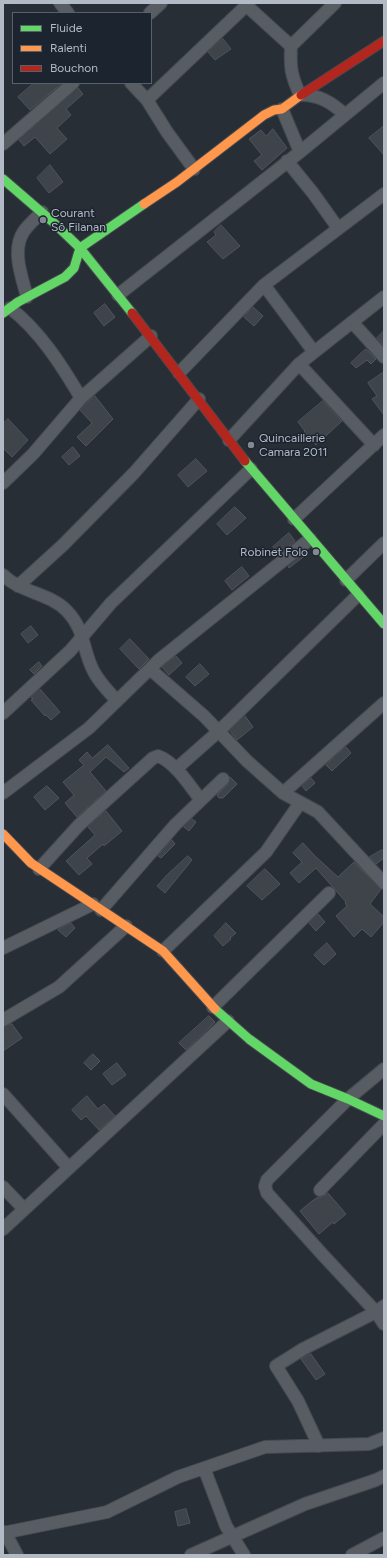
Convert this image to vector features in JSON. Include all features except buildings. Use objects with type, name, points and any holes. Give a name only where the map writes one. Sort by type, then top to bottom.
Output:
[{"type":"street","points":[[60,3],[67,12]]},
{"type":"street","points":[[151,12],[161,3]]},
{"type":"street","points":[[300,95],[292,78],[290,61],[291,46],[335,3]]},
{"type":"street","points":[[147,100],[248,4],[291,46]]},
{"type":"street","points":[[6,310],[65,278],[74,268],[80,248],[177,182],[264,115],[274,110],[282,109],[300,95],[384,41]]},
{"type":"street","points":[[118,295],[300,152],[384,83]]},
{"type":"street","points":[[3,144],[72,84]]},
{"type":"street","points":[[131,84],[147,100],[167,132],[194,169]]},
{"type":"street","points":[[300,95],[310,94],[324,100],[336,106],[345,115]]},
{"type":"street","points":[[282,109],[300,152]]},
{"type":"street","points":[[287,161],[313,193],[338,228]]},
{"type":"street","points":[[3,179],[42,212],[80,248],[151,336],[251,469],[358,596],[384,624]]},
{"type":"street","points":[[179,373],[264,285],[384,194]]},
{"type":"street","points":[[27,298],[18,260],[18,249],[24,231],[42,212]]},
{"type":"street","points":[[264,285],[314,352]]},
{"type":"street","points":[[229,440],[299,364],[384,297]]},
{"type":"street","points":[[6,310],[20,316],[42,341],[69,377],[81,398]]},
{"type":"street","points":[[352,322],[384,357]]},
{"type":"street","points":[[3,483],[34,454],[81,398],[151,336]]},
{"type":"street","points":[[299,364],[374,445]]},
{"type":"street","points":[[18,586],[63,545],[134,473],[199,399]]},
{"type":"street","points":[[294,520],[384,435]]},
{"type":"street","points":[[3,713],[70,651],[112,603],[251,469]]},
{"type":"street","points":[[3,793],[89,728],[159,660],[310,539]]},
{"type":"street","points":[[346,580],[384,543]]},
{"type":"street","points":[[3,575],[18,586],[54,601],[66,610],[77,623],[94,673],[117,701]]},
{"type":"street","points":[[176,769],[219,731],[358,596]]},
{"type":"street","points":[[150,669],[204,716],[247,761],[283,793],[318,812],[384,883]]},
{"type":"street","points":[[283,793],[384,703]]},
{"type":"street","points":[[39,869],[79,825],[153,758],[158,756],[163,757],[176,769],[200,799]]},
{"type":"street","points":[[3,948],[97,907],[200,799],[223,779]]},
{"type":"street","points":[[163,951],[266,852],[300,803]]},
{"type":"street","points":[[3,834],[32,864],[163,951],[213,1007],[248,1038],[311,1084],[384,1116]]},
{"type":"street","points":[[213,1007],[329,893]]},
{"type":"street","points":[[3,1020],[59,987],[126,926]]},
{"type":"street","points":[[3,1229],[228,1021]]},
{"type":"street","points":[[384,1070],[348,1099],[267,1180],[265,1186],[267,1193],[312,1243],[380,1309],[384,1324]]},
{"type":"street","points":[[3,1094],[68,1168]]},
{"type":"street","points":[[320,1190],[384,1124]]},
{"type":"street","points":[[3,1188],[24,1209]]},
{"type":"street","points":[[319,1446],[298,1402],[276,1366],[303,1349],[380,1309]]},
{"type":"street","points":[[17,1555],[4,1532],[107,1512],[178,1477],[265,1447],[369,1444],[384,1438]]},
{"type":"street","points":[[204,1468],[226,1526],[244,1555]]},
{"type":"street","points":[[191,1555],[305,1504],[384,1476]]},
{"type":"street","points":[[352,1555],[384,1538]]},
{"type":"traffic: fast","points":[[3,179],[54,223],[80,248],[132,313]]},
{"type":"traffic: fast","points":[[3,313],[18,302],[65,277],[74,268],[80,248],[144,204]]},
{"type":"traffic: fast","points":[[245,461],[384,624]]},
{"type":"traffic: fast","points":[[215,1009],[249,1039],[311,1084],[384,1116]]},
{"type":"traffic: slow","points":[[144,204],[177,182],[264,115],[274,110],[282,109],[301,95]]},
{"type":"traffic: slow","points":[[3,834],[31,863],[163,951],[215,1009]]},
{"type":"traffic: jam","points":[[301,95],[384,41]]},
{"type":"traffic: jam","points":[[132,313],[245,461]]},
{"type":"place","name":"Courant Sô Filanan","points":[[43,220]]},
{"type":"place","name":"Quincaillerie Camara 2011","points":[[251,445]]},
{"type":"place","name":"Robinet Folo","points":[[316,552]]}]
